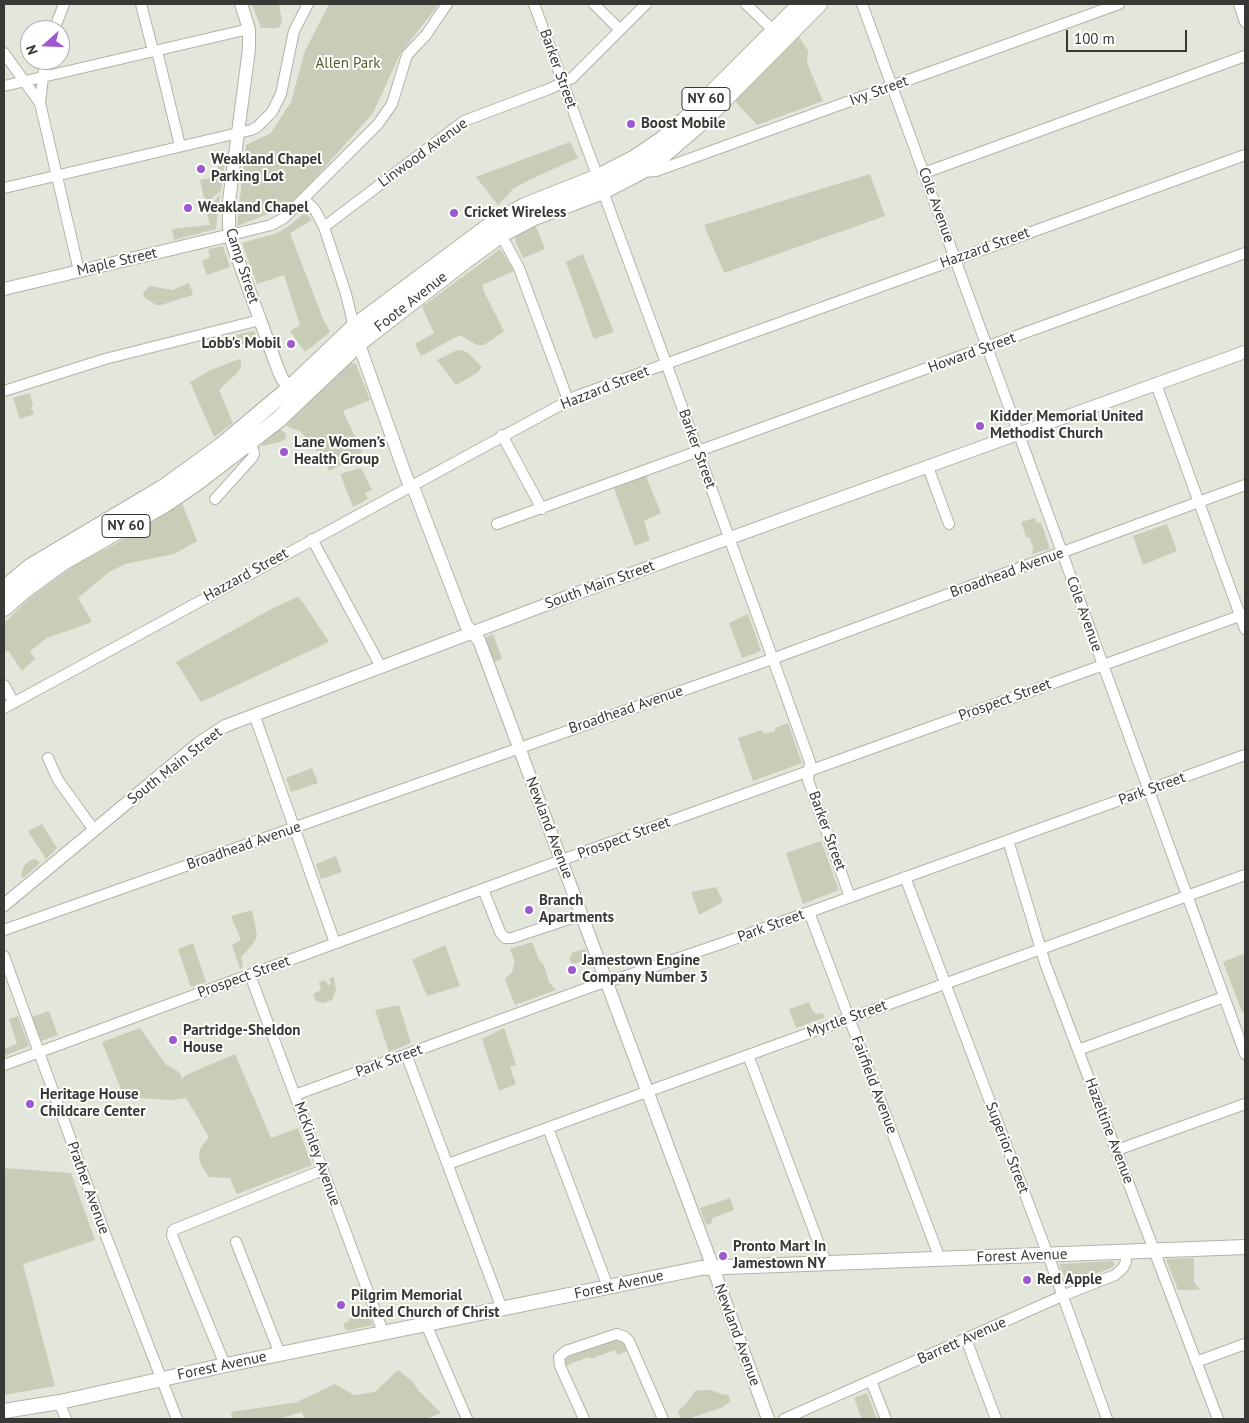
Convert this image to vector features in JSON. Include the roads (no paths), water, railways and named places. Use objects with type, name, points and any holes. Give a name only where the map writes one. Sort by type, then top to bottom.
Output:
[{"type":"highway","name":"Foote Avenue","points":[[295,393],[354,327],[496,229],[525,206],[638,172],[661,157],[705,119],[778,36],[801,4]]},
{"type":"highway","name":"Foote Avenue","points":[[600,184],[668,134],[778,36],[819,4]]},
{"type":"highway","name":"Foote Avenue","points":[[4,608],[63,562],[165,504],[196,483],[295,393],[461,264],[496,229]]},
{"type":"highway","name":"Foote Avenue","points":[[4,590],[30,567],[244,438]]},
{"type":"main road","name":"Forest Avenue","points":[[10,1414],[225,1365],[608,1286],[712,1267],[1245,1247]]},
{"type":"street","points":[[58,20],[64,4]]},
{"type":"street","points":[[141,4],[180,146]]},
{"type":"street","name":"Camp Street","points":[[241,4],[249,29],[249,48],[228,215],[232,243],[260,320],[280,372],[295,393]]},
{"type":"street","points":[[4,188],[257,127],[277,103],[284,84],[294,31],[308,4]]},
{"type":"street","points":[[231,235],[276,223],[284,218],[384,117],[392,104],[407,55],[426,35],[447,4]]},
{"type":"street","name":"Barker Street","points":[[534,4],[667,364],[810,762],[808,780],[850,897]]},
{"type":"street","points":[[594,4],[620,30]]},
{"type":"street","name":"Linwood Avenue","points":[[324,227],[464,121],[563,83],[578,73],[646,4]]},
{"type":"street","points":[[746,4],[778,36]]},
{"type":"street","name":"Cole Avenue","points":[[862,4],[1245,1054]]},
{"type":"street","name":"Ivy Street","points":[[638,172],[656,172],[1119,4]]},
{"type":"street","points":[[1238,4],[1245,22]]},
{"type":"street","points":[[4,86],[249,29]]},
{"type":"street","points":[[4,53],[40,103]]},
{"type":"street","points":[[924,173],[1245,56]]},
{"type":"street","points":[[43,70],[40,103],[79,271]]},
{"type":"street","name":"Hazzard Street","points":[[4,708],[568,400],[1245,155]]},
{"type":"street","points":[[304,199],[315,210],[324,227],[346,294],[354,327]]},
{"type":"street","points":[[496,229],[519,268],[568,400]]},
{"type":"street","name":"Maple Street","points":[[4,288],[231,235]]},
{"type":"street","name":"Howard Street","points":[[497,524],[1245,253]]},
{"type":"street","points":[[4,391],[105,359],[260,320]]},
{"type":"street","name":"Newland Avenue","points":[[354,327],[358,344],[407,479],[415,492],[466,625],[479,640],[768,1419]]},
{"type":"street","name":"South Main Street","points":[[4,905],[203,740],[225,726],[472,632],[1245,352]]},
{"type":"street","points":[[1156,384],[1198,502],[1243,615],[1245,629]]},
{"type":"street","points":[[502,435],[542,509]]},
{"type":"street","points":[[214,499],[254,454],[244,438]]},
{"type":"street","points":[[928,467],[948,524]]},
{"type":"street","name":"Broadhead Avenue","points":[[4,930],[772,659],[1245,485]]},
{"type":"street","points":[[312,539],[381,667]]},
{"type":"street","name":"Foote Avenue","points":[[4,578],[30,567]]},
{"type":"street","name":"Prospect Street","points":[[4,1065],[561,860],[1243,615]]},
{"type":"street","points":[[4,685],[14,703]]},
{"type":"street","points":[[254,714],[335,943]]},
{"type":"street","name":"Park Street","points":[[295,1095],[593,986],[809,912],[1245,755]]},
{"type":"street","points":[[48,758],[58,780],[94,830]]},
{"type":"street","name":"Hazeltine Avenue","points":[[1008,840],[1040,949],[1218,1419]]},
{"type":"street","name":"Myrtle Street","points":[[448,1164],[1245,875]]},
{"type":"street","name":"Superior Street","points":[[906,877],[944,984],[1048,1255],[1107,1419]]},
{"type":"street","points":[[484,889],[500,932],[505,938],[512,938],[581,915]]},
{"type":"street","name":"Fairfield Avenue","points":[[809,912],[938,1251],[939,1259]]},
{"type":"street","name":"Prather Avenue","points":[[4,956],[94,1204],[177,1419]]},
{"type":"street","name":"McKinley Avenue","points":[[250,975],[383,1332]]},
{"type":"street","points":[[1078,1050],[1224,997]]},
{"type":"street","points":[[406,1054],[502,1309]]},
{"type":"street","points":[[748,1055],[826,1263]]},
{"type":"street","points":[[1117,1150],[1245,1104]]},
{"type":"street","points":[[548,1128],[608,1286]]},
{"type":"street","points":[[225,1365],[175,1243],[172,1235],[173,1230],[323,1170]]},
{"type":"street","points":[[236,1242],[280,1354]]},
{"type":"street","name":"Barrett Avenue","points":[[784,1419],[1116,1274],[1123,1268],[1126,1262],[1125,1252]]},
{"type":"street","points":[[426,1324],[468,1419]]},
{"type":"street","points":[[584,1419],[560,1366],[560,1355],[566,1351],[612,1335],[622,1336],[629,1341],[663,1419]]},
{"type":"street","points":[[966,1339],[996,1419]]},
{"type":"street","points":[[1196,1362],[1245,1344]]},
{"type":"street","points":[[871,1382],[886,1419]]},
{"type":"street","points":[[59,1402],[66,1419]]},
{"type":"place","name":"Boost Mobile","points":[[631,124]]},
{"type":"place","name":"Weakland Chapel Parking Lot","points":[[201,169]]},
{"type":"place","name":"Weakland Chapel","points":[[188,208]]},
{"type":"place","name":"Cricket Wireless","points":[[454,213]]},
{"type":"place","name":"Lobb's Mobil","points":[[291,344]]},
{"type":"place","name":"Kidder Memorial United Methodist Church","points":[[980,426]]},
{"type":"place","name":"Lane Women’s Health Group","points":[[284,452]]},
{"type":"place","name":"Branch Apartments","points":[[529,910]]},
{"type":"place","name":"Jamestown Engine Company Number 3","points":[[572,970]]},
{"type":"place","name":"Partridge-Sheldon House","points":[[173,1040]]},
{"type":"place","name":"Heritage House Childcare Center","points":[[30,1104]]},
{"type":"place","name":"Pronto Mart In Jamestown NY","points":[[723,1256]]},
{"type":"place","name":"Red Apple","points":[[1027,1280]]},
{"type":"place","name":"Pilgrim Memorial United Church of Christ","points":[[341,1305]]},
{"type":"park label","name":"Allen Park","points":[[348,64]]}]
